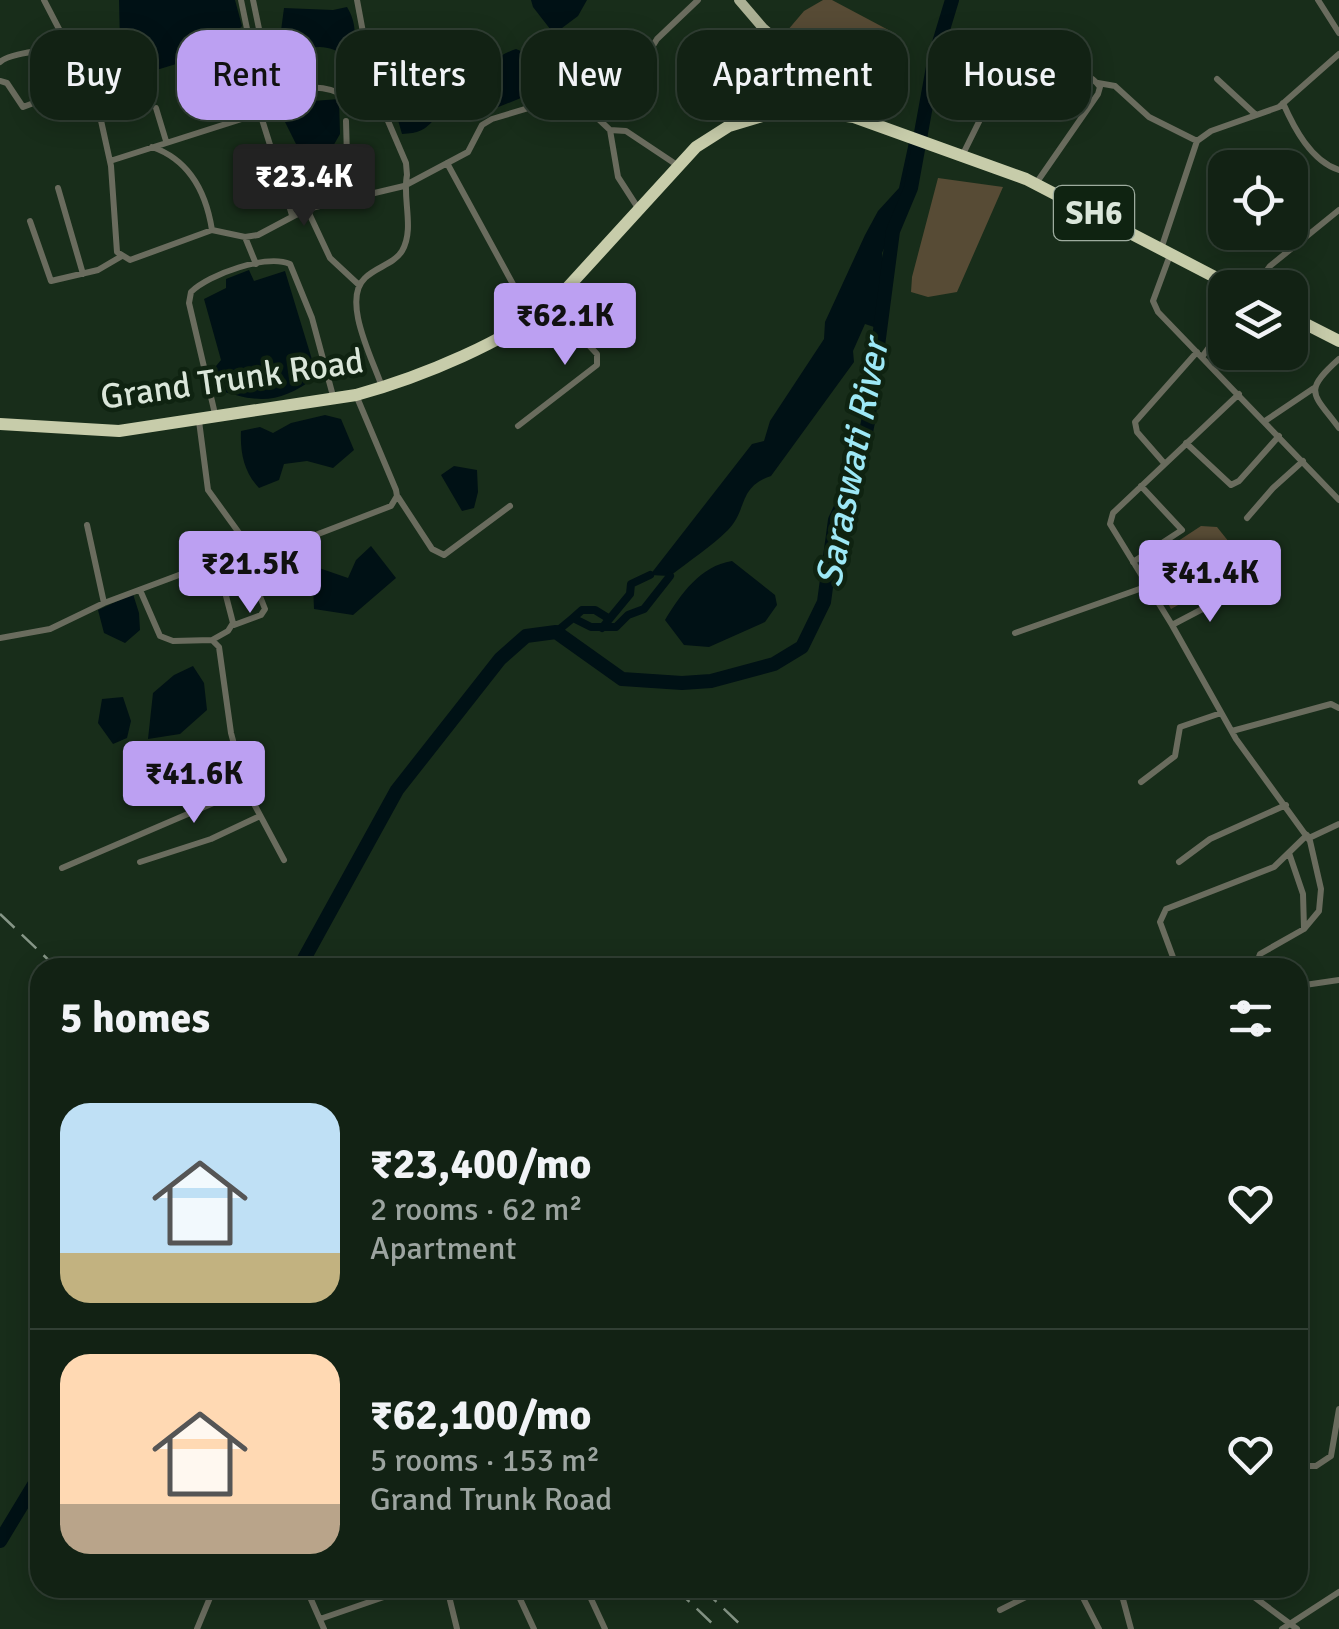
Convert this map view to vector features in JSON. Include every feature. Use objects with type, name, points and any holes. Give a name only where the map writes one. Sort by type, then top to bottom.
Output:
[{"type":"highway","name":"Grand Trunk Road","points":[[60,428],[119,431],[356,395],[478,348],[551,305],[676,166],[715,134],[752,120]]},
{"type":"highway","name":"Grand Trunk Road","points":[[862,120],[1036,183],[1208,274]]},
{"type":"highway","points":[[1308,325],[1339,341]]},
{"type":"highway","points":[[0,414],[60,428]]},
{"type":"highway","points":[[0,427],[60,428]]},
{"type":"highway","points":[[0,427],[83,434],[119,431]]},
{"type":"main road","points":[[739,0],[767,30]]},
{"type":"street","points":[[44,0],[60,30]]},
{"type":"street","points":[[241,0],[247,30]]},
{"type":"street","points":[[253,0],[260,30]]},
{"type":"street","points":[[357,0],[363,30]]},
{"type":"street","points":[[657,39],[698,0]]},
{"type":"street","points":[[1318,0],[1339,32]]},
{"type":"street","points":[[0,62],[9,55],[30,54]]},
{"type":"street","points":[[1339,54],[1283,103],[1210,131],[1197,141],[1154,302],[1158,312],[1339,500]]},
{"type":"street","points":[[1091,79],[1115,86],[1150,117],[1197,141]]},
{"type":"street","points":[[1217,79],[1257,116]]},
{"type":"street","points":[[0,81],[7,83],[22,107],[30,104]]},
{"type":"street","points":[[1036,183],[1098,94],[1098,84]]},
{"type":"street","points":[[1283,103],[1299,136],[1325,164],[1339,170]]},
{"type":"street","points":[[101,120],[110,161],[117,252],[130,260],[212,230],[245,238],[307,209],[404,186],[468,152],[482,125],[521,110]]},
{"type":"street","points":[[157,111],[166,141]]},
{"type":"street","points":[[110,161],[236,120]]},
{"type":"street","points":[[262,120],[292,215]]},
{"type":"street","points":[[382,388],[355,305],[359,285],[404,247],[406,164],[387,120]]},
{"type":"street","points":[[599,120],[610,130],[618,177],[638,208]]},
{"type":"street","points":[[963,156],[981,120]]},
{"type":"street","points":[[346,121],[347,157],[366,195]]},
{"type":"street","points":[[610,130],[626,131],[676,166]]},
{"type":"street","points":[[150,147],[178,159],[198,184],[208,201],[212,230]]},
{"type":"street","points":[[447,163],[532,319]]},
{"type":"street","points":[[58,188],[83,274]]},
{"type":"street","points":[[307,209],[330,258],[359,285]]},
{"type":"street","points":[[1267,270],[1339,210]]},
{"type":"street","points":[[30,220],[47,277],[56,281],[83,274],[122,256]]},
{"type":"street","points":[[245,238],[256,264]]},
{"type":"street","points":[[216,416],[189,303],[191,292],[209,280],[268,259],[290,264],[312,318],[334,398]]},
{"type":"street","points":[[518,426],[598,362],[597,354],[551,305]]},
{"type":"street","points":[[1164,463],[1137,432],[1135,422],[1208,345]]},
{"type":"street","points":[[1265,421],[1314,388],[1318,378],[1339,360]]},
{"type":"street","points":[[1314,388],[1339,428]]},
{"type":"street","points":[[1239,394],[1110,518],[1112,529],[1172,624],[1232,732],[1308,837],[1321,902],[1316,916],[1304,929],[1259,958]]},
{"type":"street","points":[[356,395],[397,496],[432,550],[448,554],[510,506]]},
{"type":"street","points":[[198,418],[208,490],[264,566]]},
{"type":"street","points":[[1186,444],[1231,485],[1279,436]]},
{"type":"street","points":[[1247,518],[1303,461]]},
{"type":"street","points":[[1133,562],[1182,532],[1141,486]]},
{"type":"street","points":[[0,638],[50,629],[104,603],[188,572],[227,562],[250,570],[264,566],[287,546],[390,506],[397,496]]},
{"type":"street","points":[[87,525],[104,603]]},
{"type":"street","points":[[227,562],[225,592],[232,626]]},
{"type":"street","points":[[140,590],[160,636],[173,641],[212,640],[265,609],[250,570]]},
{"type":"street","points":[[1016,634],[1148,586]]},
{"type":"street","points":[[1172,624],[1231,594]]},
{"type":"street","points":[[212,640],[220,652],[246,789],[284,860]]},
{"type":"street","points":[[1232,732],[1330,704],[1339,708]]},
{"type":"street","points":[[1142,782],[1173,758],[1178,731],[1184,724],[1222,713]]},
{"type":"street","points":[[151,791],[237,756]]},
{"type":"street","points":[[62,868],[246,789]]},
{"type":"street","points":[[1179,862],[1210,839],[1286,805]]},
{"type":"street","points":[[140,862],[211,839],[260,816]]},
{"type":"street","points":[[1173,958],[1160,922],[1166,909],[1264,872],[1308,837],[1339,824]]},
{"type":"street","points":[[1289,853],[1303,894],[1304,929]]},
{"type":"street","points":[[1308,985],[1339,980]]},
{"type":"street","points":[[1308,1466],[1316,1466],[1332,1456],[1339,1409]]},
{"type":"street","points":[[1282,1629],[1294,1627],[1339,1592]]},
{"type":"street","points":[[197,1629],[210,1598]]},
{"type":"street","points":[[311,1598],[324,1629]]},
{"type":"street","points":[[320,1619],[381,1598]]},
{"type":"street","points":[[449,1598],[457,1629]]},
{"type":"street","points":[[520,1598],[534,1629]]},
{"type":"street","points":[[591,1598],[605,1629]]},
{"type":"street","points":[[1000,1610],[1024,1598]]},
{"type":"street","points":[[1083,1598],[1099,1629]]},
{"type":"street","points":[[1123,1598],[1131,1629]]},
{"type":"street","points":[[1255,1598],[1294,1627]]},
{"type":"shaded area","points":[[119,0],[235,0],[242,26],[238,30],[177,30],[177,64],[157,70],[157,30],[120,30]]},
{"type":"shaded area","points":[[531,0],[587,0],[578,16],[559,30],[551,30]]},
{"type":"shaded area","points":[[823,0],[832,0],[888,30],[788,30],[804,11]]},
{"type":"shaded area","points":[[347,7],[354,26],[354,30],[336,30],[336,51],[316,48],[316,30],[281,30],[284,8]]},
{"type":"shaded area","points":[[516,49],[521,52],[521,98],[501,106],[501,56]]},
{"type":"shaded area","points":[[336,99],[340,134],[332,148],[300,152],[284,120],[316,120],[316,101]]},
{"type":"shaded area","points":[[398,120],[433,120],[424,129],[402,134]]},
{"type":"shaded area","points":[[909,142],[919,145],[911,188],[882,253],[887,281],[880,329],[865,324],[853,351],[854,362],[771,476],[748,492],[728,530],[670,576],[650,575],[752,444],[764,441],[770,421],[824,339],[825,322],[865,235],[878,211],[899,188]]},
{"type":"shaded area","points":[[938,178],[1003,187],[957,292],[928,297],[911,292],[912,277]]},
{"type":"shaded area","points":[[249,270],[254,281],[285,271],[317,376],[292,392],[269,399],[216,389],[211,372],[221,360],[204,299],[226,288],[226,279]]},
{"type":"shaded area","points":[[325,415],[341,419],[354,450],[333,468],[307,461],[284,464],[279,480],[259,488],[244,462],[241,431],[260,427],[273,433],[291,423]]},
{"type":"shaded area","points":[[454,466],[477,470],[474,508],[462,511],[441,475]]},
{"type":"shaded area","points":[[1201,526],[1217,527],[1241,557],[1212,586],[1171,609],[1146,562]]},
{"type":"shaded area","points":[[371,546],[396,578],[353,615],[314,609],[313,586],[319,568],[348,578],[356,560]]},
{"type":"shaded area","points":[[732,561],[775,595],[777,605],[765,622],[709,647],[684,645],[665,620],[701,575]]},
{"type":"shaded area","points":[[133,594],[140,630],[125,643],[104,633],[98,610]]},
{"type":"shaded area","points":[[193,666],[204,683],[207,710],[180,734],[148,739],[153,693],[174,675]]},
{"type":"shaded area","points":[[123,697],[131,721],[127,738],[113,744],[98,723],[102,699]]},
{"type":"waterway","name":"Saraswati River","points":[[305,958],[397,790],[500,659],[526,636],[556,632],[622,679],[682,683],[711,681],[774,664],[802,647],[824,602],[835,520],[858,471],[893,231],[911,188],[935,56],[952,0]]},
{"type":"waterway","points":[[602,628],[630,594],[631,584],[650,575]]},
{"type":"waterway","points":[[556,632],[573,618],[591,627],[616,627],[628,615],[644,609],[670,576]]},
{"type":"waterway","points":[[573,618],[582,610],[595,610],[608,618]]},
{"type":"waterway","name":"Saraswati River","points":[[0,1541],[30,1492]]},
{"type":"railway","points":[[0,914],[46,958]]},
{"type":"railway","points":[[685,1598],[718,1629]]},
{"type":"railway","points":[[712,1598],[745,1629]]}]
